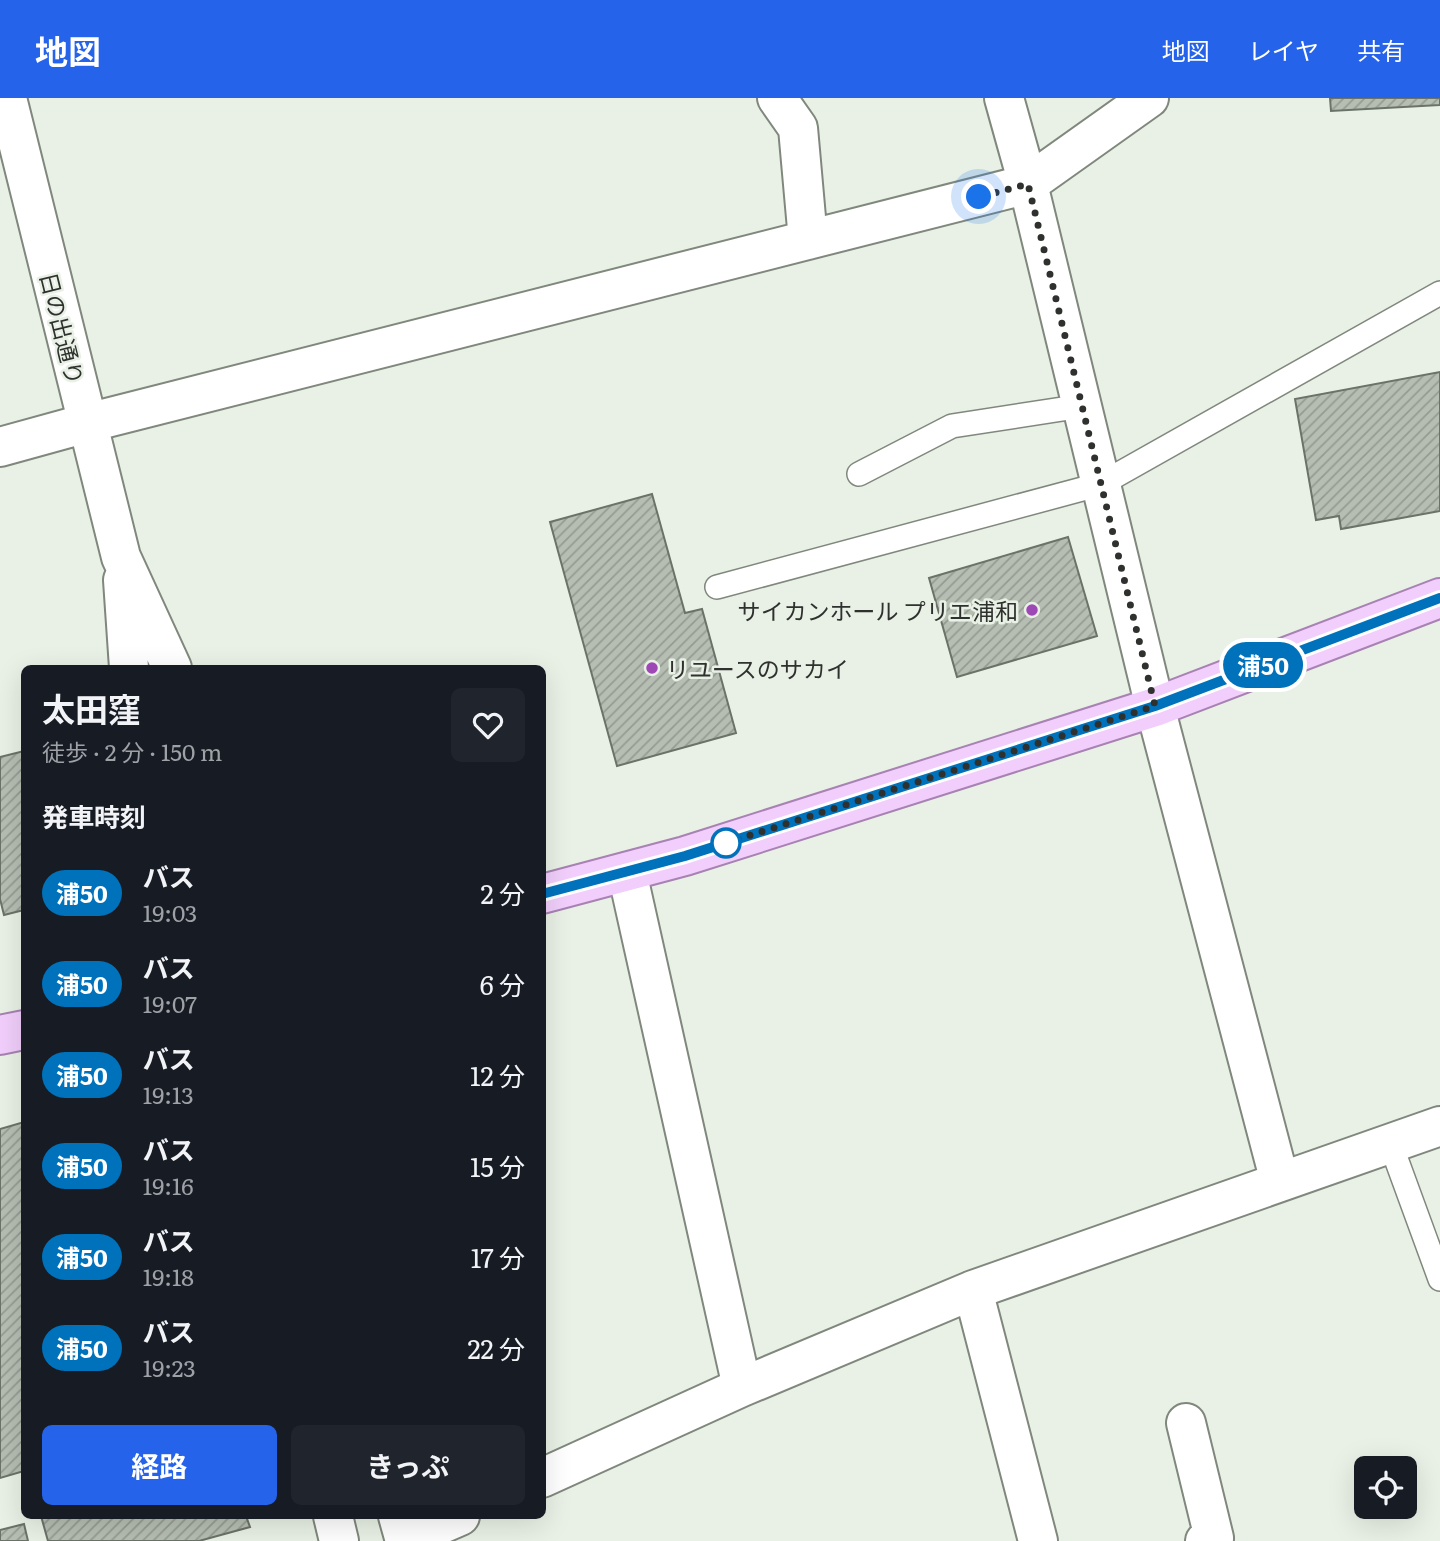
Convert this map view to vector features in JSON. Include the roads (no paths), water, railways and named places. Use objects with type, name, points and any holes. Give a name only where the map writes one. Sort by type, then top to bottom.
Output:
[{"type":"main road","points":[[546,893],[685,856],[1155,706],[1440,598]]},
{"type":"main road","points":[[0,1035],[21,1031]]},
{"type":"street","name":"日の出通り","points":[[7,98],[121,557],[171,665]]},
{"type":"street","points":[[777,98],[798,128],[808,240]]},
{"type":"street","points":[[1004,98],[1028,184],[1155,706],[1280,1182]]},
{"type":"street","points":[[0,447],[1028,184],[1149,98]]},
{"type":"street","name":"日の出通り","points":[[121,557],[128,665]]},
{"type":"street","points":[[627,872],[742,1387]]},
{"type":"street","points":[[546,1476],[742,1387],[973,1290],[1440,1126]]},
{"type":"street","points":[[973,1290],[1036,1541]]},
{"type":"street","points":[[1186,1423],[1214,1538],[1205,1541]]},
{"type":"street","points":[[334,1519],[339,1541]]},
{"type":"street","points":[[399,1519],[405,1541],[453,1519]]},
{"type":"lane","points":[[717,587],[1101,484],[1440,293]]},
{"type":"lane","points":[[859,474],[952,426],[1082,407]]},
{"type":"lane","points":[[1391,1145],[1440,1279]]},
{"type":"place","name":"サイカンホール プリエ浦和","points":[[1032,610]]},
{"type":"place","name":"リユースのサカイ","points":[[652,668]]}]
